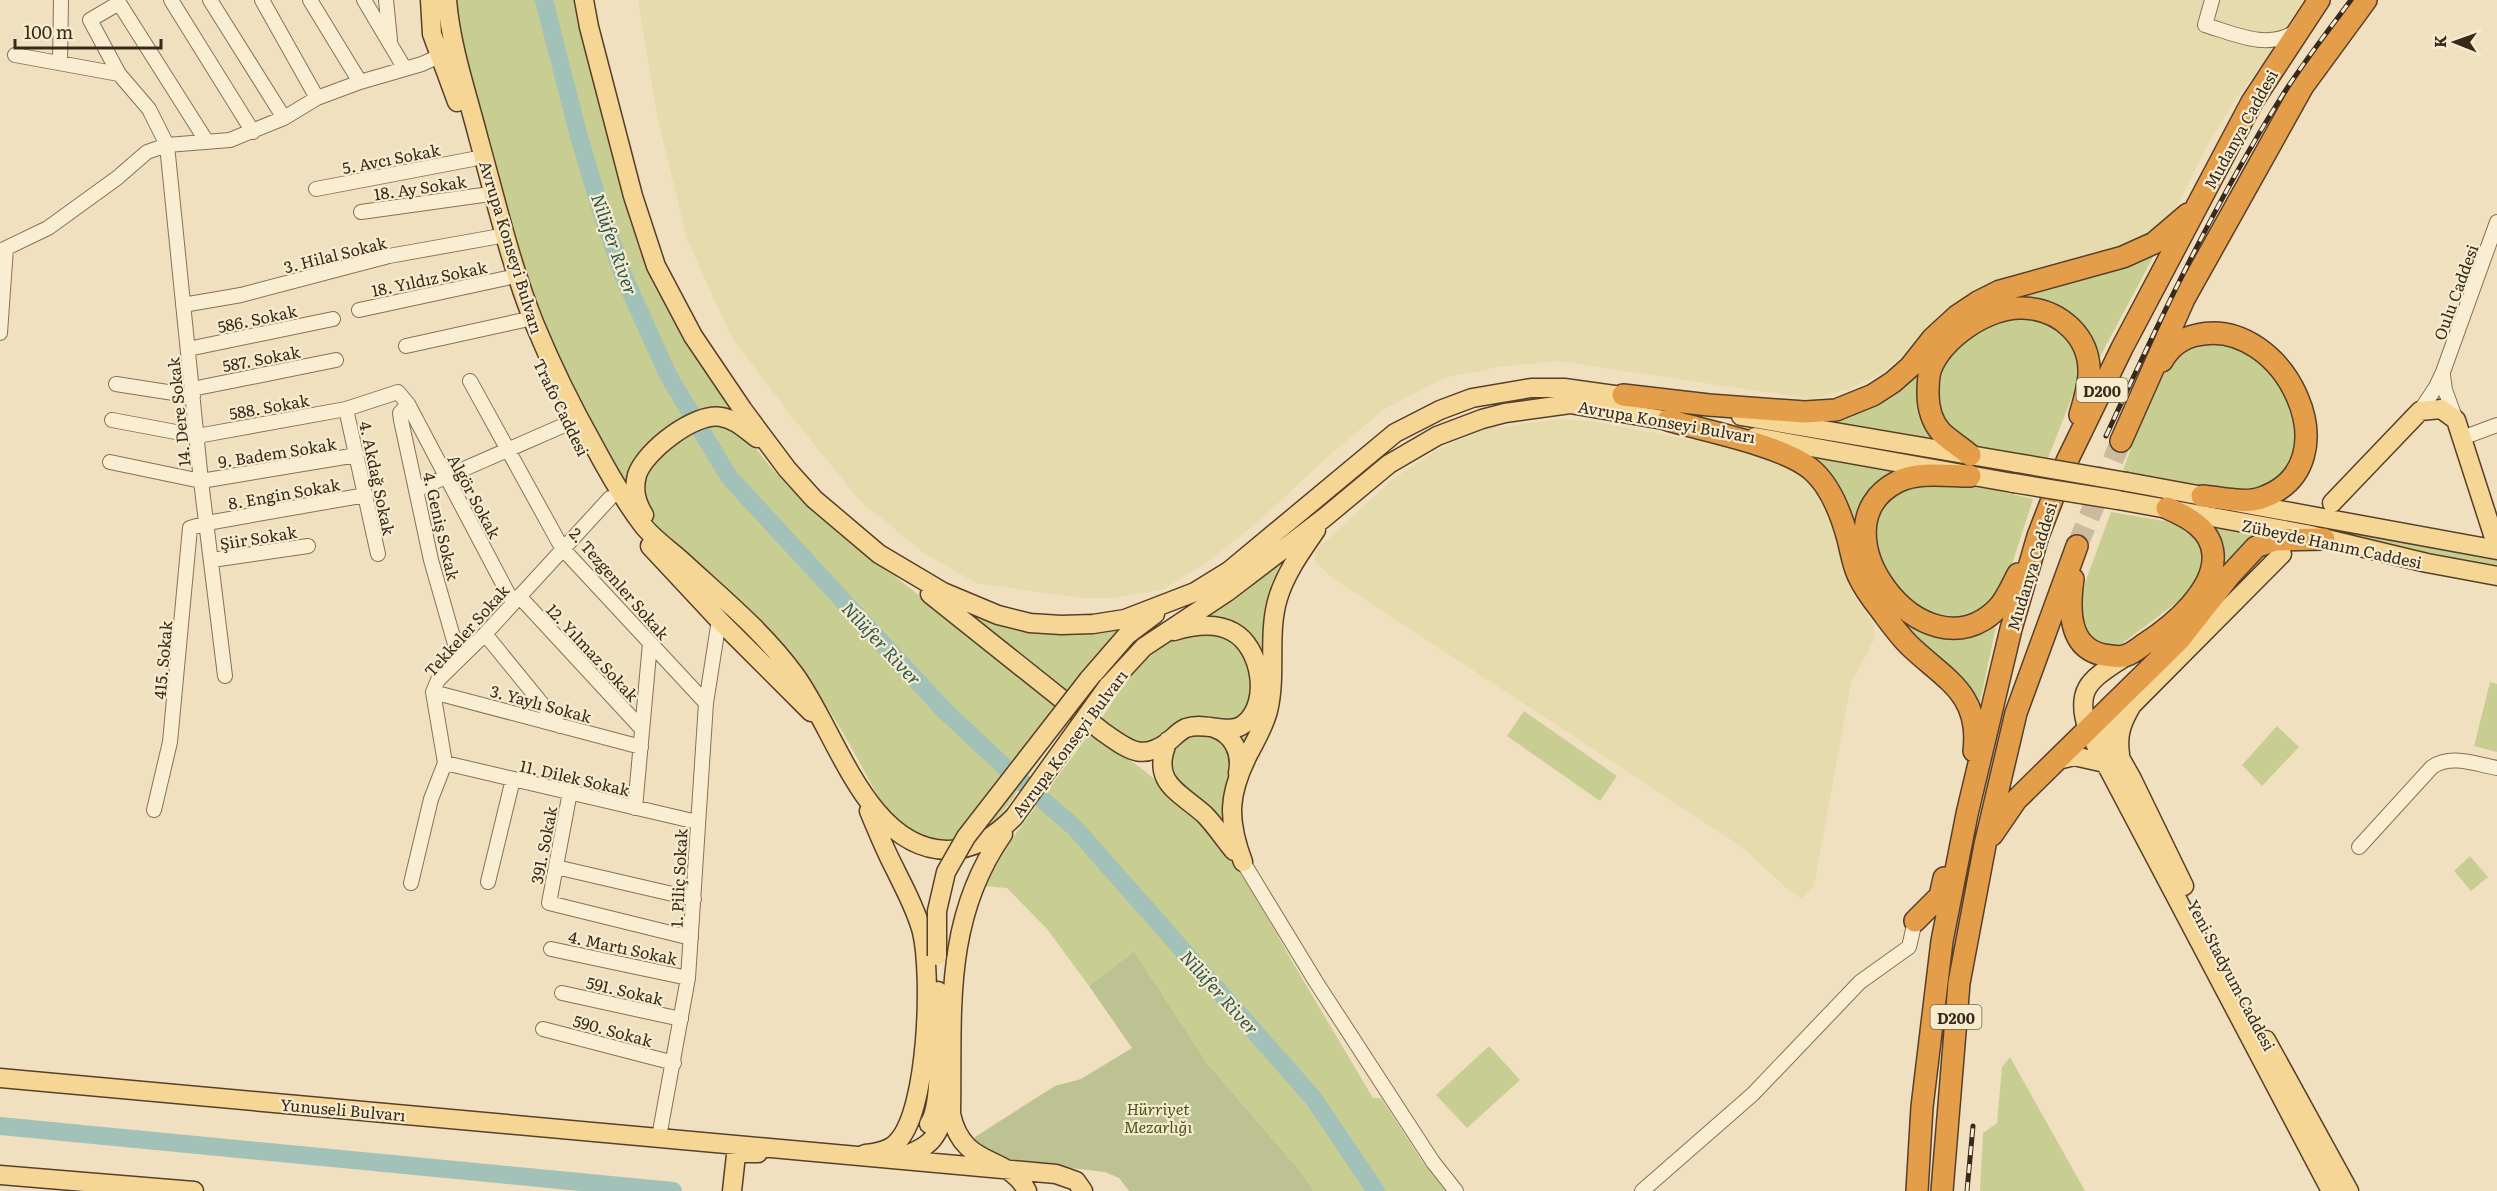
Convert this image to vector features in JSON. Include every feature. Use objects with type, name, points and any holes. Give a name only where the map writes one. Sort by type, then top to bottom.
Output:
[{"type":"highway","name":"Mudanya Caddesi","points":[[1917,1191],[1930,1024],[1942,940],[1966,815],[2011,629],[2038,536],[2067,461],[2122,348],[2252,102],[2319,0]]},
{"type":"highway","name":"Mudanya Caddesi","points":[[2121,441],[2184,299],[2303,86],[2366,0]]},
{"type":"highway","points":[[1623,395],[1709,405],[1805,412],[1836,410],[1873,395],[1893,382],[1910,367],[1933,338],[1957,316],[1978,302],[2000,291],[2122,257],[2154,243],[2198,206]]},
{"type":"highway","points":[[1970,454],[1941,432],[1933,419],[1928,404],[1929,372],[1939,353],[1962,332],[1988,316],[2022,308],[2055,315],[2070,325],[2082,341],[2087,357],[2089,374],[2067,461]]},
{"type":"highway","points":[[2137,406],[2164,357],[2174,345],[2191,336],[2223,333],[2236,336],[2251,342],[2282,371],[2295,392],[2307,434],[2303,458],[2294,474],[2280,488],[2260,499],[2242,500],[2202,496]]},
{"type":"highway","points":[[1668,420],[1777,451],[1796,459],[1814,471],[1833,498],[1846,532],[1857,574],[1879,608],[1907,643],[1960,690],[1970,709],[1975,745],[1966,815],[1952,846],[1940,896],[1916,921]]},
{"type":"highway","points":[[1970,476],[1912,476],[1885,489],[1870,513],[1866,529],[1866,545],[1870,560],[1890,595],[1902,608],[1923,620],[1946,627],[1975,624],[1997,610],[2038,536]]},
{"type":"highway","points":[[2126,656],[2166,630],[2184,614],[2210,575],[2213,554],[2205,532],[2187,517],[2167,508]]},
{"type":"highway","points":[[1985,845],[2016,800],[2062,759],[2110,706],[2179,640],[2230,575],[2256,547],[2275,540],[2324,538]]},
{"type":"highway","name":"Mudanya Caddesi","points":[[1942,1191],[1959,983],[1985,845],[2016,713],[2077,546],[2070,597],[2070,615],[2074,631],[2084,645],[2097,654],[2126,656]]},
{"type":"main road","name":"Trafo Caddesi","points":[[430,0],[432,34],[447,53],[453,86],[507,278],[544,372],[569,423],[610,498],[643,538],[719,620],[806,706],[833,738]]},
{"type":"main road","name":"Avrupa Konseyi Bulvarı","points":[[447,0],[447,53],[534,323],[566,395],[617,489],[644,527],[757,632],[793,672],[810,696],[854,779],[882,819],[904,839],[930,850],[955,850],[973,846],[998,834],[1014,817],[1108,686],[1144,647],[1227,592],[1324,518],[1389,464],[1437,436],[1482,419],[1513,411],[1570,405],[1668,420],[1970,476],[2167,508]]},
{"type":"main road","name":"Avrupa Konseyi Bulvarı","points":[[584,0],[633,196],[656,266],[693,336],[769,446],[814,499],[879,554],[962,601],[998,615],[1030,623],[1072,625],[1125,619],[1195,592],[1229,571],[1395,433],[1440,410],[1472,398],[1532,388],[1564,388],[1623,395],[2202,496]]},
{"type":"main road","points":[[2332,503],[2420,411],[2441,409],[2456,420],[2497,549]]},
{"type":"main road","points":[[677,556],[637,504],[635,487],[644,461],[684,427],[703,418],[720,417],[735,422],[769,446]]},
{"type":"main road","name":"Zübeyde Hanım Caddesi","points":[[2202,496],[2497,549]]},
{"type":"main road","name":"Zübeyde Hanım Caddesi","points":[[2167,508],[2324,538],[2427,564],[2497,576]]},
{"type":"main road","points":[[1243,862],[1233,834],[1230,803],[1238,774],[1268,713],[1274,675],[1277,600],[1288,572],[1324,518]]},
{"type":"main road","points":[[879,554],[1103,732],[1131,751],[1141,753],[1168,741],[1186,728],[1243,725],[1253,714],[1259,687],[1258,664],[1248,646],[1232,631],[1213,626],[1190,627],[1162,634]]},
{"type":"main road","points":[[2113,759],[2121,724],[2132,705],[2282,554]]},
{"type":"main road","points":[[870,1158],[891,1154],[906,1146],[920,1137],[932,1120],[938,1078],[937,911],[946,872],[966,837],[1088,680],[1127,635],[1173,600]]},
{"type":"main road","points":[[2113,759],[2088,730],[2083,717],[2083,704],[2085,690],[2091,680],[2126,656]]},
{"type":"main road","points":[[2110,706],[2106,718],[2106,729],[2113,759]]},
{"type":"main road","points":[[1204,726],[1219,730],[1231,739],[1238,754],[1238,774]]},
{"type":"main road","points":[[1168,741],[1163,758],[1166,780],[1179,795],[1209,819],[1243,862]]},
{"type":"main road","points":[[2062,759],[2074,756],[2113,759]]},
{"type":"main road","name":"Yeni Stadyum Caddesi","points":[[2113,759],[2331,1191]]},
{"type":"main road","name":"Yeni Stadyum Caddesi","points":[[2113,759],[2349,1191]]},
{"type":"main road","points":[[849,1157],[879,1152],[898,1142],[914,1112],[922,1058],[927,970],[921,932],[912,902],[854,779]]},
{"type":"main road","points":[[1014,817],[981,870],[958,937],[954,963],[951,1114],[954,1130],[961,1140],[978,1156],[1009,1170],[1023,1182],[1028,1191]]},
{"type":"main road","name":"Yunuseli Bulvarı","points":[[0,1078],[687,1139],[849,1157]]},
{"type":"main road","points":[[732,1191],[735,1159],[741,1153],[849,1165],[892,1160],[921,1150],[935,1138],[952,1093]]},
{"type":"main road","points":[[849,1157],[1058,1174],[1076,1181],[1083,1191]]},
{"type":"main road","points":[[0,1175],[194,1191]]},
{"type":"street","points":[[60,63],[61,0]]},
{"type":"street","points":[[171,0],[252,132]]},
{"type":"street","points":[[210,0],[284,118]]},
{"type":"street","points":[[262,0],[317,98]]},
{"type":"street","points":[[310,0],[360,82]]},
{"type":"street","points":[[364,0],[405,69]]},
{"type":"street","points":[[386,0],[391,45]]},
{"type":"street","points":[[2212,0],[2205,25],[2252,39],[2271,42],[2284,39],[2300,29]]},
{"type":"street","points":[[167,145],[149,109],[119,74],[90,21],[118,3],[207,142]]},
{"type":"street","points":[[0,333],[3,250],[48,228],[117,178],[147,152],[167,145],[230,140],[284,118],[317,98],[447,53]]},
{"type":"street","points":[[15,55],[119,74]]},
{"type":"street","name":"14. Dere Sokak","points":[[167,145],[196,436],[225,676]]},
{"type":"street","name":"5. Avcı Sokak","points":[[316,189],[473,159]]},
{"type":"street","name":"18. Ay Sokak","points":[[361,212],[483,195]]},
{"type":"street","name":"Oulu Caddesi","points":[[2420,411],[2443,372],[2497,222]]},
{"type":"street","name":"3. Hilal Sokak","points":[[183,305],[241,295],[388,256],[495,237]]},
{"type":"street","name":"18. Yıldız Sokak","points":[[358,310],[507,278]]},
{"type":"street","name":"586. Sokak","points":[[188,349],[333,319]]},
{"type":"street","points":[[406,346],[524,320]]},
{"type":"street","name":"587. Sokak","points":[[192,392],[336,360]]},
{"type":"street","points":[[2443,372],[2445,390],[2456,420]]},
{"type":"street","name":"2. Tezgenler Sokak","points":[[470,381],[562,548],[706,703]]},
{"type":"street","points":[[116,384],[192,392]]},
{"type":"street","name":"588. Sokak","points":[[196,436],[346,409],[398,392],[408,404]]},
{"type":"street","name":"Algör Sokak","points":[[408,404],[516,600]]},
{"type":"street","name":"4. Geniş Sokak","points":[[408,404],[400,413],[401,420],[431,560],[459,658]]},
{"type":"street","name":"4. Akdağ Sokak","points":[[346,409],[378,554]]},
{"type":"street","points":[[112,420],[196,436]]},
{"type":"street","points":[[416,490],[569,423]]},
{"type":"street","points":[[2462,438],[2497,425]]},
{"type":"street","name":"9. Badem Sokak","points":[[201,481],[357,455]]},
{"type":"street","points":[[110,462],[201,481]]},
{"type":"street","name":"8. Engin Sokak","points":[[207,523],[366,495]]},
{"type":"street","name":"Tekkeler Sokak","points":[[445,763],[433,692],[438,680],[485,634],[610,498]]},
{"type":"street","name":"415. Sokak","points":[[154,810],[170,742],[190,528],[207,523]]},
{"type":"street","name":"Şiir Sokak","points":[[212,560],[308,546]]},
{"type":"street","name":"12. Yılmaz Sokak","points":[[516,600],[642,729]]},
{"type":"street","name":"1. Piliç Sokak","points":[[659,1137],[688,978],[706,703],[719,620]]},
{"type":"street","points":[[485,634],[560,726]]},
{"type":"street","points":[[635,808],[650,643]]},
{"type":"street","name":"3. Yaylı Sokak","points":[[433,692],[641,747]]},
{"type":"street","points":[[2360,847],[2439,762],[2448,759],[2497,768]]},
{"type":"street","points":[[411,884],[431,799],[445,763]]},
{"type":"street","name":"11. Dilek Sokak","points":[[445,763],[697,822]]},
{"type":"street","points":[[488,882],[513,779]]},
{"type":"street","name":"391. Sokak","points":[[570,792],[549,903],[691,938]]},
{"type":"street","points":[[1243,862],[1316,982],[1433,1162],[1456,1191]]},
{"type":"street","points":[[556,867],[694,899]]},
{"type":"street","points":[[1642,1191],[1753,1094],[1860,982],[1909,947],[1916,921]]},
{"type":"street","name":"4. Martı Sokak","points":[[551,949],[688,978]]},
{"type":"street","name":"591. Sokak","points":[[562,993],[681,1019]]},
{"type":"street","name":"590. Sokak","points":[[543,1029],[674,1063]]},
{"type":"shaded area","points":[[638,0],[2303,0],[2271,53],[2235,100],[2207,146],[2170,221],[2148,242],[2090,253],[1986,285],[1951,308],[1882,373],[1849,389],[1812,399],[1558,361],[1499,367],[1444,378],[1383,410],[1325,459],[1258,522],[1210,560],[1164,589],[1116,598],[1082,598],[976,583],[924,553],[860,501],[731,336],[687,239],[657,116]]},
{"type":"shaded area","points":[[1559,419],[1592,421],[1754,452],[1793,470],[1811,483],[1829,510],[1854,596],[1873,623],[1875,638],[1851,683],[1814,886],[1802,898],[1792,893],[1742,847],[1334,579],[1315,562],[1315,551],[1393,479],[1435,451],[1484,429]]},
{"type":"green space","points":[[452,0],[575,0],[588,54],[671,314],[710,379],[739,417],[719,410],[700,410],[679,420],[645,449],[630,498],[547,339],[478,122]]},
{"type":"green space","points":[[2158,248],[2095,366],[2086,336],[2010,304],[1926,364],[1942,442],[1817,420],[1851,411],[1987,303]]},
{"type":"green space","points":[[2011,317],[2044,320],[2071,339],[2081,366],[2078,382],[2048,458],[2000,452],[1969,443],[1955,435],[1944,424],[1937,410],[1938,368],[1976,329]]},
{"type":"green space","points":[[2217,339],[2247,349],[2279,379],[2296,417],[2297,445],[2285,473],[2261,490],[2230,493],[2122,473],[2157,377],[2181,350]]},
{"type":"green space","points":[[721,423],[744,434],[774,471],[814,513],[1072,715],[1005,809],[984,828],[956,839],[942,840],[914,831],[887,812],[840,728],[800,668],[766,632],[674,545],[642,506],[646,471],[689,432]]},
{"type":"green space","points":[[1799,453],[1899,472],[1860,526],[1907,619],[1998,617],[1978,711],[1891,615]]},
{"type":"green space","points":[[1959,482],[2033,499],[2008,577],[1984,610],[1952,622],[1905,601],[1875,553],[1875,519],[1896,488]]},
{"type":"green space","points":[[2111,512],[2188,525],[2201,535],[2209,565],[2184,597],[2112,651],[2096,648],[2078,619],[2086,580]]},
{"type":"green space","points":[[2203,522],[2260,532],[2259,538],[2226,570],[2218,567]]},
{"type":"green space","points":[[2321,522],[2497,550],[2497,572],[2320,533]]},
{"type":"green space","points":[[1296,553],[1267,685],[1243,754],[1233,733],[1259,703],[1247,639],[1187,623]]},
{"type":"green space","points":[[966,615],[1033,631],[1084,634],[1110,631],[1164,615],[1127,645],[1079,705]]},
{"type":"green space","points":[[1184,632],[1222,634],[1247,655],[1252,690],[1243,711],[1237,716],[1225,719],[1187,718],[1156,740],[1147,743],[1131,741],[1100,721],[1126,683],[1146,660],[1170,640]]},
{"type":"green space","points":[[2490,682],[2497,684],[2497,752],[2474,746]]},
{"type":"green space","points":[[1524,711],[1617,776],[1600,801],[1507,736]]},
{"type":"green space","points":[[2277,726],[2299,747],[2262,786],[2242,765]]},
{"type":"green space","points":[[1092,730],[1171,792],[1211,830],[1258,900],[1373,1098],[1381,1098],[1422,1161],[1446,1191],[1314,1191],[1302,1173],[1207,1063],[1134,951],[1089,986],[1047,929],[1007,888],[984,886],[1009,843]]},
{"type":"green space","points":[[1191,735],[1215,735],[1223,741],[1229,751],[1232,779],[1228,833],[1191,800],[1173,774],[1171,761],[1177,748]]},
{"type":"green space","points":[[2470,856],[2488,877],[2471,891],[2454,871]]},
{"type":"green space","name":"Hürriyet Mezarlığı","points":[[1134,951],[1207,1063],[1302,1173],[1314,1191],[1129,1191],[1119,1178],[1105,1172],[1010,1161],[975,1144],[975,1137],[1055,1086],[1081,1079],[1132,1048],[1089,986]]},
{"type":"green space","points":[[1489,1046],[1520,1080],[1467,1128],[1436,1095]]},
{"type":"green space","points":[[2010,1057],[2085,1191],[1980,1191],[1983,1133],[1997,1123],[2002,1067]]},
{"type":"waterway","name":"Nilüfer River","points":[[544,0],[579,137],[624,277],[668,375],[729,477],[944,710],[1075,828],[1313,1098],[1376,1191]]},
{"type":"waterway","points":[[0,1126],[673,1191]]},
{"type":"tunnel","points":[[2077,546],[2121,441]]},
{"type":"railway","points":[[2106,436],[2167,306],[2233,179],[2290,84],[2351,0]]},
{"type":"railway","points":[[1967,1191],[1973,1126]]}]
